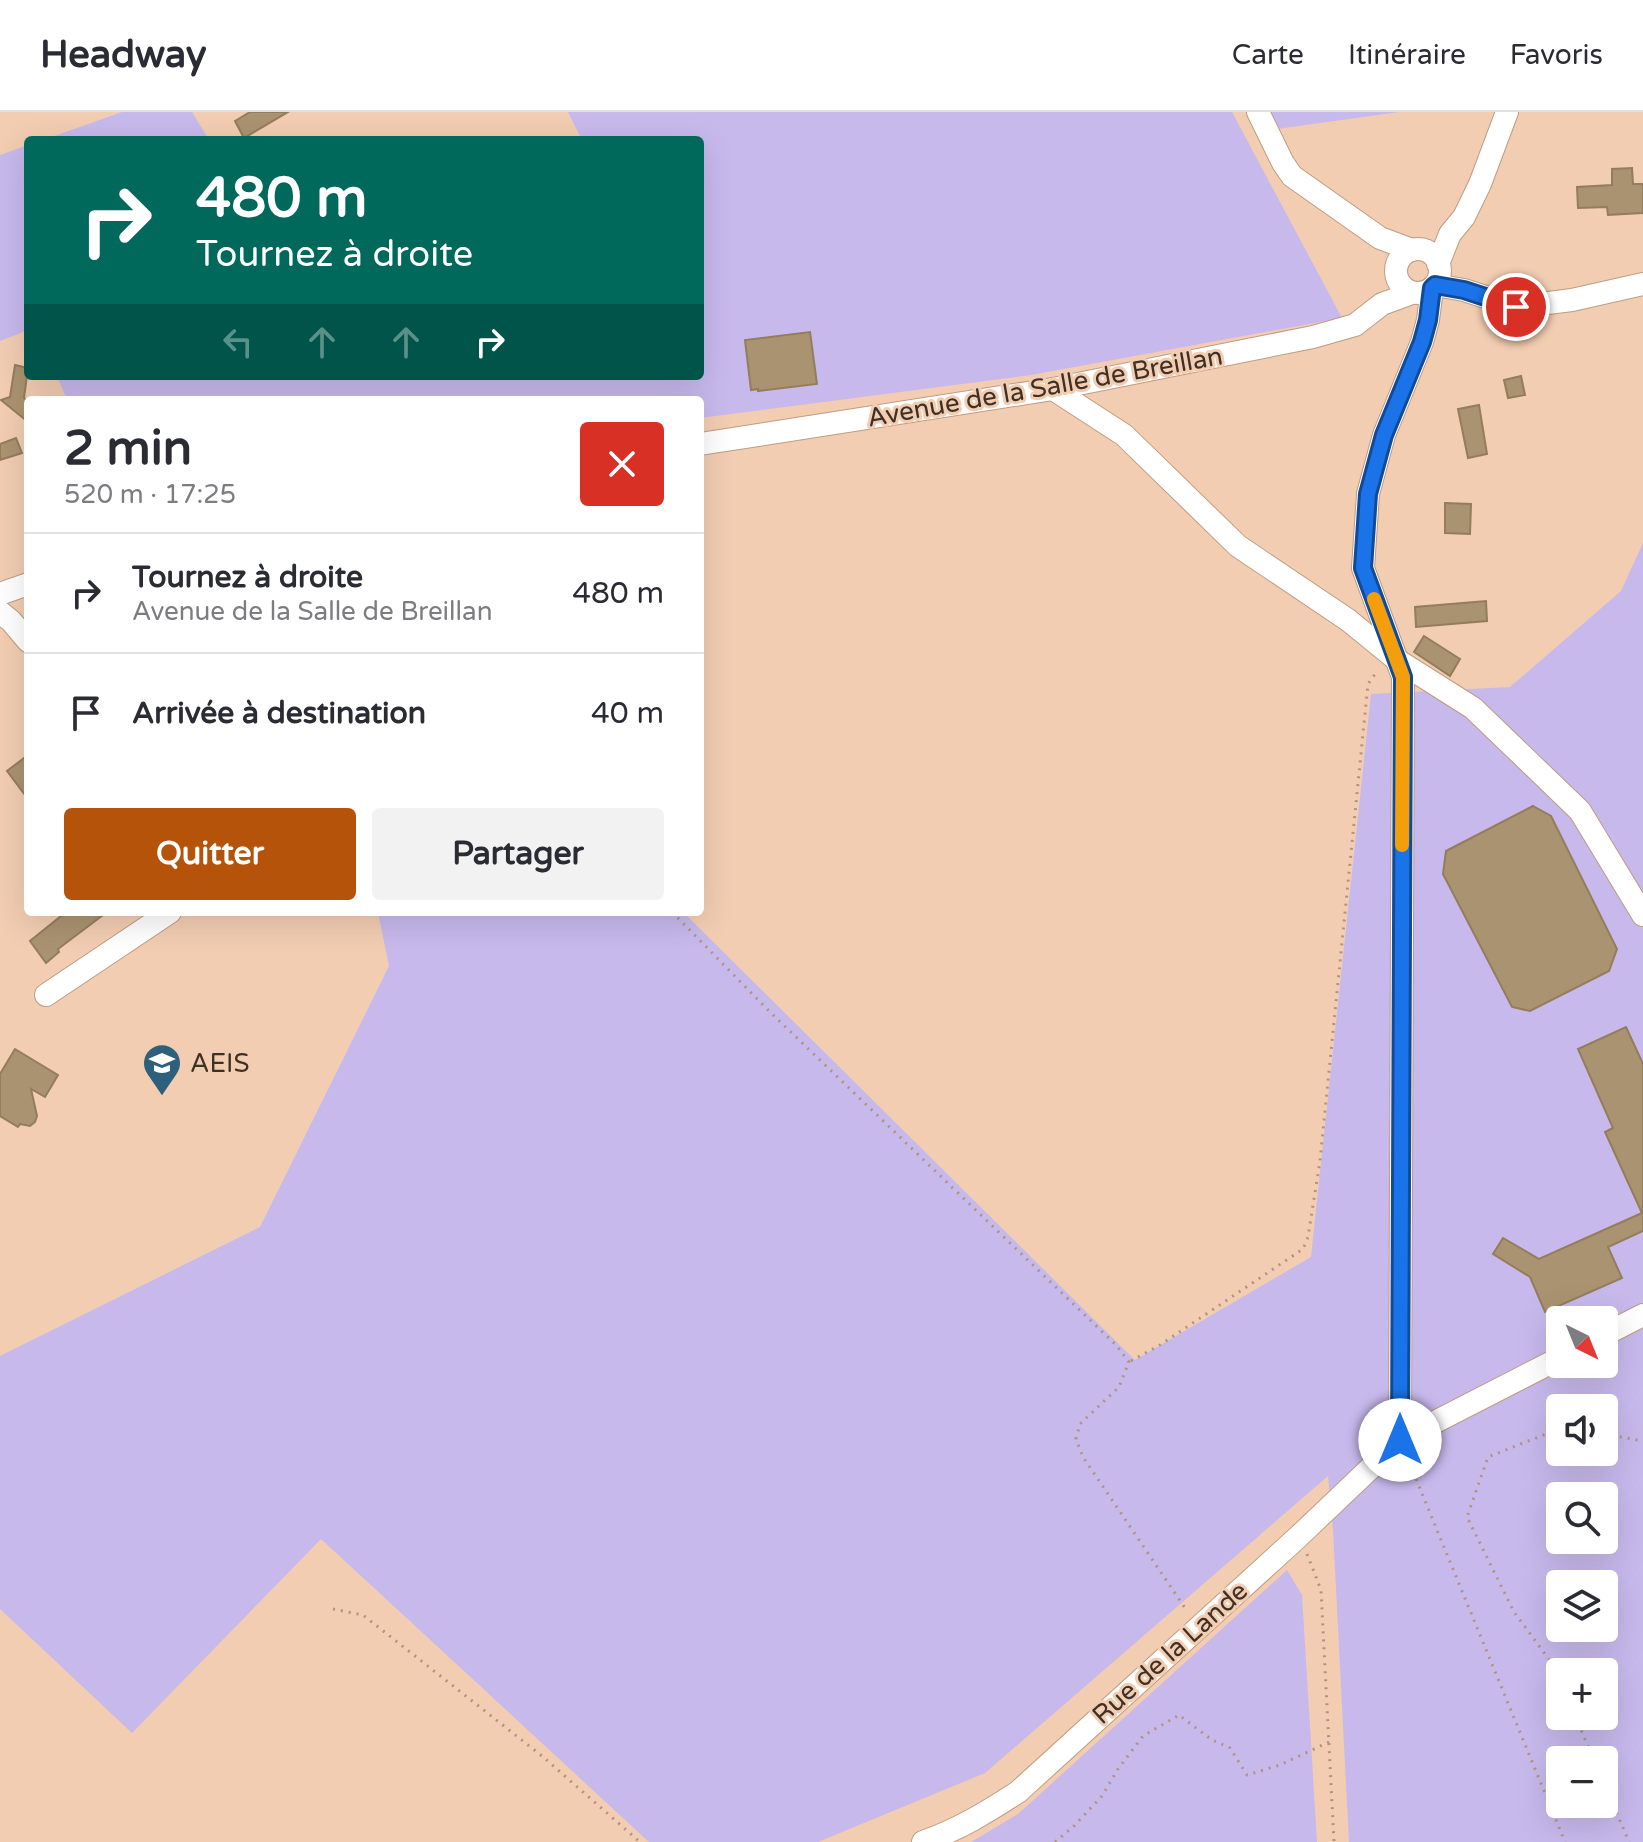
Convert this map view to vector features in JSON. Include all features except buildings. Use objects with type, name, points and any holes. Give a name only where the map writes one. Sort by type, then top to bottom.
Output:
[{"type":"street","points":[[1258,112],[1292,176],[1380,238],[1433,255],[1428,320],[1384,435],[1368,494],[1363,568],[1403,677],[1400,1440]]},
{"type":"street","points":[[1429,282],[1450,234],[1464,217],[1480,184],[1507,112]]},
{"type":"street","points":[[1382,304],[1400,258],[1450,234]]},
{"type":"street","points":[[1380,238],[1396,269],[1400,285],[1429,282],[1463,289],[1516,307],[1572,300],[1643,284]]},
{"type":"street","name":"Avenue de la Salle de Breillan","points":[[704,443],[1053,389],[1313,337],[1355,325],[1382,304],[1429,282]]},
{"type":"street","points":[[1053,389],[1124,435],[1238,546],[1348,620],[1393,656],[1473,708],[1580,811],[1643,915]]},
{"type":"street","points":[[0,594],[24,585]]},
{"type":"street","points":[[0,612],[24,636]]},
{"type":"street","points":[[46,995],[164,916]]},
{"type":"street","points":[[1618,1328],[1643,1315]]},
{"type":"street","name":"Rue de la Lande","points":[[923,1842],[982,1816],[1018,1792],[1400,1440],[1546,1365]]},
{"type":"path","points":[[1198,1628],[1083,1457],[1076,1439],[1080,1424],[1119,1387],[1129,1362],[1160,1345],[1303,1249],[1308,1237],[1320,1161],[1368,684],[1393,656]]},
{"type":"path","points":[[676,916],[781,1022],[1116,1345],[1129,1362]]},
{"type":"path","points":[[1546,1434],[1488,1457],[1467,1517],[1514,1612],[1548,1658]]},
{"type":"path","points":[[1618,1437],[1643,1441]]},
{"type":"path","points":[[1400,1440],[1565,1842]]},
{"type":"path","points":[[1298,1537],[1321,1590],[1334,1842]]},
{"type":"path","points":[[333,1609],[363,1615],[542,1756],[640,1842]]},
{"type":"path","points":[[1055,1842],[1102,1796],[1143,1736],[1179,1715],[1212,1740],[1230,1748],[1247,1775],[1280,1765],[1329,1742]]},
{"type":"path","points":[[1618,1816],[1629,1842]]},
{"type":"shaded area","points":[[122,112],[192,112],[207,136],[54,136]]},
{"type":"shaded area","points":[[568,112],[1232,112],[1342,318],[1031,375],[704,417],[704,396],[65,396],[59,380],[704,380],[704,136],[580,136]]},
{"type":"shaded area","points":[[1261,112],[1399,112],[1270,130]]},
{"type":"shaded area","points":[[24,146],[24,332],[0,341],[0,155]]},
{"type":"shaded area","points":[[1643,543],[1643,1842],[1349,1842],[1328,1476],[985,1773],[818,1842],[649,1842],[321,1539],[132,1733],[0,1609],[0,1356],[260,1227],[389,966],[379,916],[687,916],[1135,1360],[1311,1257],[1371,694],[1510,687],[1621,591]]},
{"type":"shaded area","points":[[1287,1570],[1302,1595],[1317,1842],[971,1842],[1018,1814]]},
{"type":"slow traffic","points":[[1374,599],[1403,677],[1402,845]]},
{"type":"place","name":"AEIS","points":[[162,1097]]},
{"type":"route","points":[[1400,1440],[1403,677],[1363,568],[1368,494],[1384,435],[1422,342],[1432,288],[1435,285],[1464,290],[1516,307]]}]
